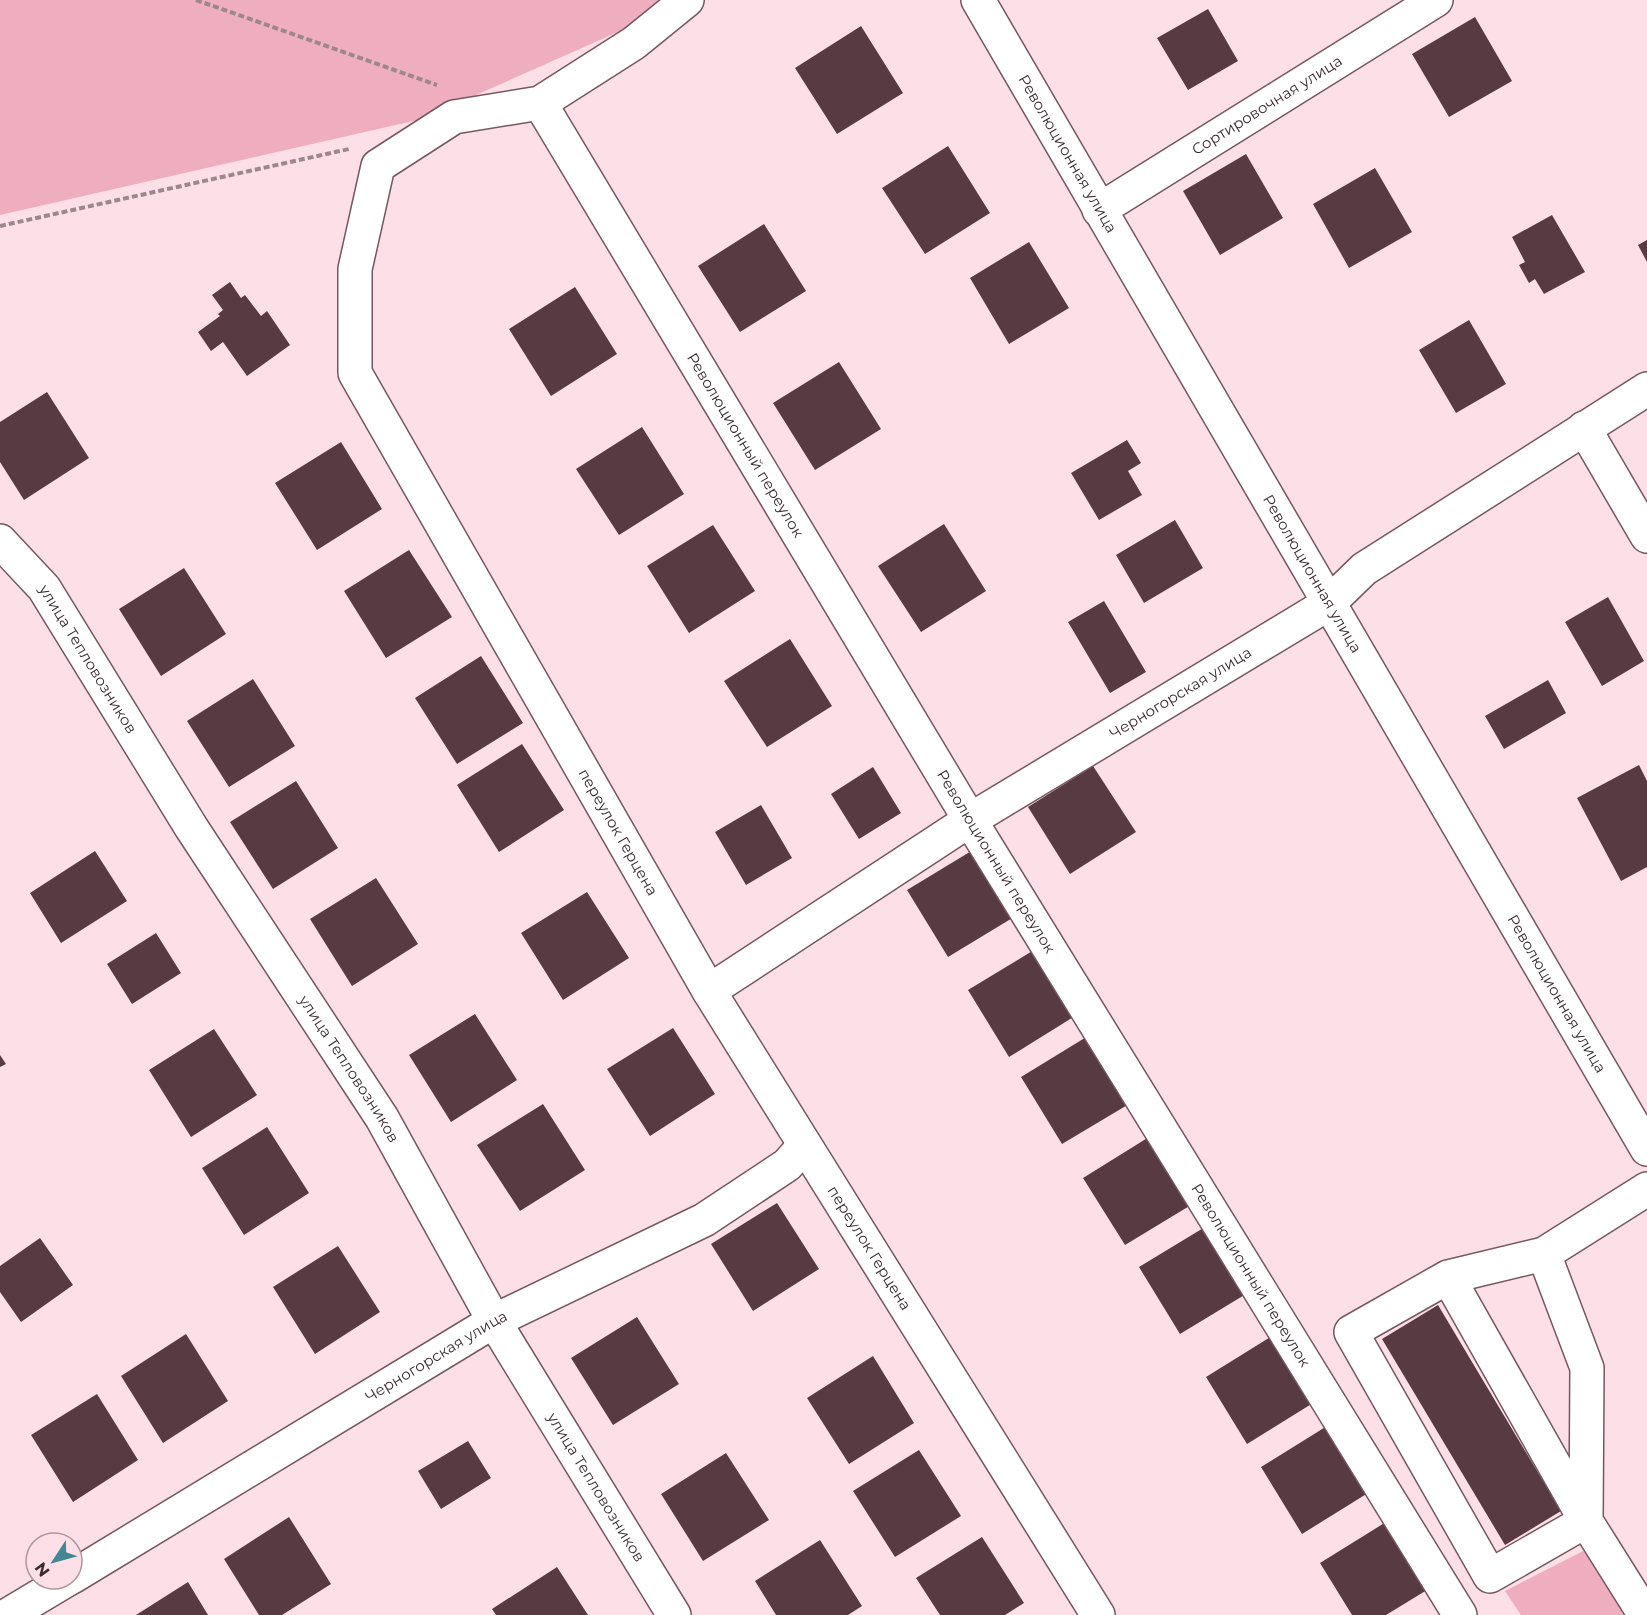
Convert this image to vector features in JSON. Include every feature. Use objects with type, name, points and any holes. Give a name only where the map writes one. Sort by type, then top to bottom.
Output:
[{"type":"street","points":[[540,103],[634,44],[687,0]]},
{"type":"street","name":"Революционная улица","points":[[978,0],[1647,1149]]},
{"type":"street","name":"Сортировочная улица","points":[[1099,210],[1436,0]]},
{"type":"street","name":"Революционный переулок","points":[[540,103],[970,820],[1460,1615]]},
{"type":"street","name":"переулок Герцена","points":[[540,103],[454,117],[378,166],[355,269],[354,373],[709,991],[1098,1615]]},
{"type":"street","name":"Черногорская улица","points":[[709,991],[970,820],[1328,604],[1364,569],[1647,388]]},
{"type":"street","points":[[1584,428],[1647,536]]},
{"type":"street","name":"улица Тепловозников","points":[[0,541],[44,588],[191,827],[382,1118],[494,1321],[674,1615]]},
{"type":"street","name":"Черногорская улица","points":[[84,1569],[494,1321],[704,1220],[787,1165],[804,1146]]},
{"type":"street","points":[[1586,1521],[1490,1576],[1351,1332],[1448,1277],[1544,1254],[1647,1189]]},
{"type":"street","points":[[1544,1254],[1587,1368],[1586,1521]]},
{"type":"street","points":[[1448,1277],[1586,1521],[1645,1615]]},
{"type":"street","points":[[8,1615],[48,1591]]},
{"type":"path","points":[[196,0],[437,85]]},
{"type":"path","points":[[0,226],[350,149]]},
{"type":"shaded area","points":[[0,0],[674,0],[654,16],[422,119],[0,215]]},
{"type":"shaded area","points":[[1591,1547],[1634,1615],[1521,1615],[1505,1591]]},
{"type":"building","points":[[1208,9],[1238,61],[1188,90],[1157,38]]},
{"type":"building","points":[[1475,17],[1512,81],[1449,117],[1412,54]]},
{"type":"building","points":[[861,26],[903,93],[837,134],[795,68]]},
{"type":"building","points":[[948,146],[990,213],[925,254],[882,188]]},
{"type":"building","points":[[1246,154],[1283,218],[1220,255],[1183,191]]},
{"type":"building","points":[[1375,168],[1412,232],[1349,268],[1313,204]]},
{"type":"building","points":[[1552,215],[1585,272],[1544,294],[1535,279],[1529,283],[1519,265],[1525,262],[1512,237]]},
{"type":"building","points":[[764,224],[806,291],[740,332],[698,266]]},
{"type":"building","points":[[1647,240],[1647,262],[1638,245]]},
{"type":"building","points":[[1029,242],[1069,308],[1009,344],[970,278]]},
{"type":"building","points":[[230,282],[241,298],[245,295],[261,316],[267,311],[290,345],[247,376],[223,342],[211,351],[198,332],[220,316],[218,314],[223,310],[212,295]]},
{"type":"building","points":[[575,287],[617,354],[551,396],[509,329]]},
{"type":"building","points":[[1469,320],[1506,384],[1456,413],[1419,350]]},
{"type":"building","points":[[839,362],[881,429],[815,470],[773,403]]},
{"type":"building","points":[[47,392],[89,458],[24,500],[0,462],[0,422]]},
{"type":"building","points":[[642,427],[684,494],[619,535],[576,469]]},
{"type":"building","points":[[1127,440],[1141,463],[1128,471],[1142,495],[1099,520],[1071,473]]},
{"type":"building","points":[[341,442],[382,509],[317,550],[275,483]]},
{"type":"building","points":[[1175,520],[1203,568],[1144,603],[1116,555]]},
{"type":"building","points":[[944,524],[986,591],[921,632],[878,566]]},
{"type":"building","points":[[713,525],[755,591],[689,633],[647,566]]},
{"type":"building","points":[[409,550],[452,617],[386,658],[344,591]]},
{"type":"building","points":[[184,568],[226,634],[161,676],[119,609]]},
{"type":"building","points":[[1608,597],[1644,661],[1602,686],[1565,622]]},
{"type":"building","points":[[1104,601],[1146,672],[1110,693],[1068,622]]},
{"type":"building","points":[[790,639],[832,706],[767,747],[724,681]]},
{"type":"building","points":[[481,656],[523,723],[457,764],[415,698]]},
{"type":"building","points":[[253,679],[295,746],[229,787],[187,721]]},
{"type":"building","points":[[1548,680],[1566,713],[1504,749],[1485,716]]},
{"type":"building","points":[[522,744],[564,810],[499,852],[457,785]]},
{"type":"building","points":[[1639,765],[1647,781],[1647,867],[1621,881],[1577,798]]},
{"type":"building","points":[[1093,766],[1136,832],[1070,874],[1028,807]]},
{"type":"building","points":[[873,767],[901,813],[859,839],[831,794]]},
{"type":"building","points":[[296,781],[338,848],[273,889],[230,822]]},
{"type":"building","points":[[761,805],[792,858],[746,885],[715,832]]},
{"type":"building","points":[[973,850],[1014,917],[948,957],[907,890]]},
{"type":"building","points":[[95,851],[127,901],[61,943],[30,893]]},
{"type":"building","points":[[376,878],[418,944],[352,986],[310,919]]},
{"type":"building","points":[[587,892],[629,958],[563,1000],[521,933]]},
{"type":"building","points":[[156,933],[181,973],[132,1004],[107,964]]},
{"type":"building","points":[[1034,950],[1075,1016],[1009,1057],[968,990]]},
{"type":"building","points":[[475,1014],[517,1080],[451,1122],[409,1055]]},
{"type":"building","points":[[673,1028],[715,1094],[650,1136],[607,1069]]},
{"type":"building","points":[[214,1029],[257,1095],[191,1137],[149,1070]]},
{"type":"building","points":[[1088,1036],[1129,1104],[1062,1144],[1021,1077]]},
{"type":"building","points":[[0,1055],[6,1064],[0,1067]]},
{"type":"building","points":[[543,1104],[585,1170],[520,1211],[477,1145]]},
{"type":"building","points":[[267,1127],[309,1193],[244,1235],[202,1168]]},
{"type":"building","points":[[1149,1137],[1191,1205],[1125,1245],[1083,1178]]},
{"type":"building","points":[[777,1203],[819,1269],[753,1311],[711,1244]]},
{"type":"building","points":[[1205,1227],[1246,1294],[1180,1334],[1139,1267]]},
{"type":"building","points":[[40,1238],[73,1285],[21,1322],[0,1292],[0,1266]]},
{"type":"building","points":[[338,1246],[380,1312],[315,1354],[273,1287]]},
{"type":"building","points":[[1438,1305],[1561,1511],[1505,1545],[1382,1339]]},
{"type":"building","points":[[637,1317],[679,1384],[613,1425],[571,1358]]},
{"type":"building","points":[[186,1334],[228,1401],[163,1443],[121,1376]]},
{"type":"building","points":[[1272,1336],[1313,1403],[1247,1444],[1206,1377]]},
{"type":"building","points":[[873,1356],[914,1423],[849,1464],[807,1398]]},
{"type":"building","points":[[97,1394],[138,1460],[73,1502],[31,1435]]},
{"type":"building","points":[[1327,1426],[1368,1493],[1302,1534],[1261,1467]]},
{"type":"building","points":[[468,1441],[491,1478],[441,1509],[418,1471]]},
{"type":"building","points":[[919,1450],[961,1516],[895,1557],[853,1491]]},
{"type":"building","points":[[726,1453],[769,1520],[703,1561],[661,1494]]},
{"type":"building","points":[[289,1517],[331,1584],[282,1615],[259,1615],[224,1559]]},
{"type":"building","points":[[1386,1522],[1427,1590],[1386,1615],[1352,1615],[1320,1563]]},
{"type":"building","points":[[982,1537],[1024,1603],[1005,1615],[940,1615],[916,1578]]},
{"type":"building","points":[[820,1540],[862,1606],[848,1615],[776,1615],[755,1581]]},
{"type":"building","points":[[557,1567],[588,1615],[496,1615],[492,1609]]},
{"type":"building","points":[[188,1582],[208,1615],[136,1615]]}]
